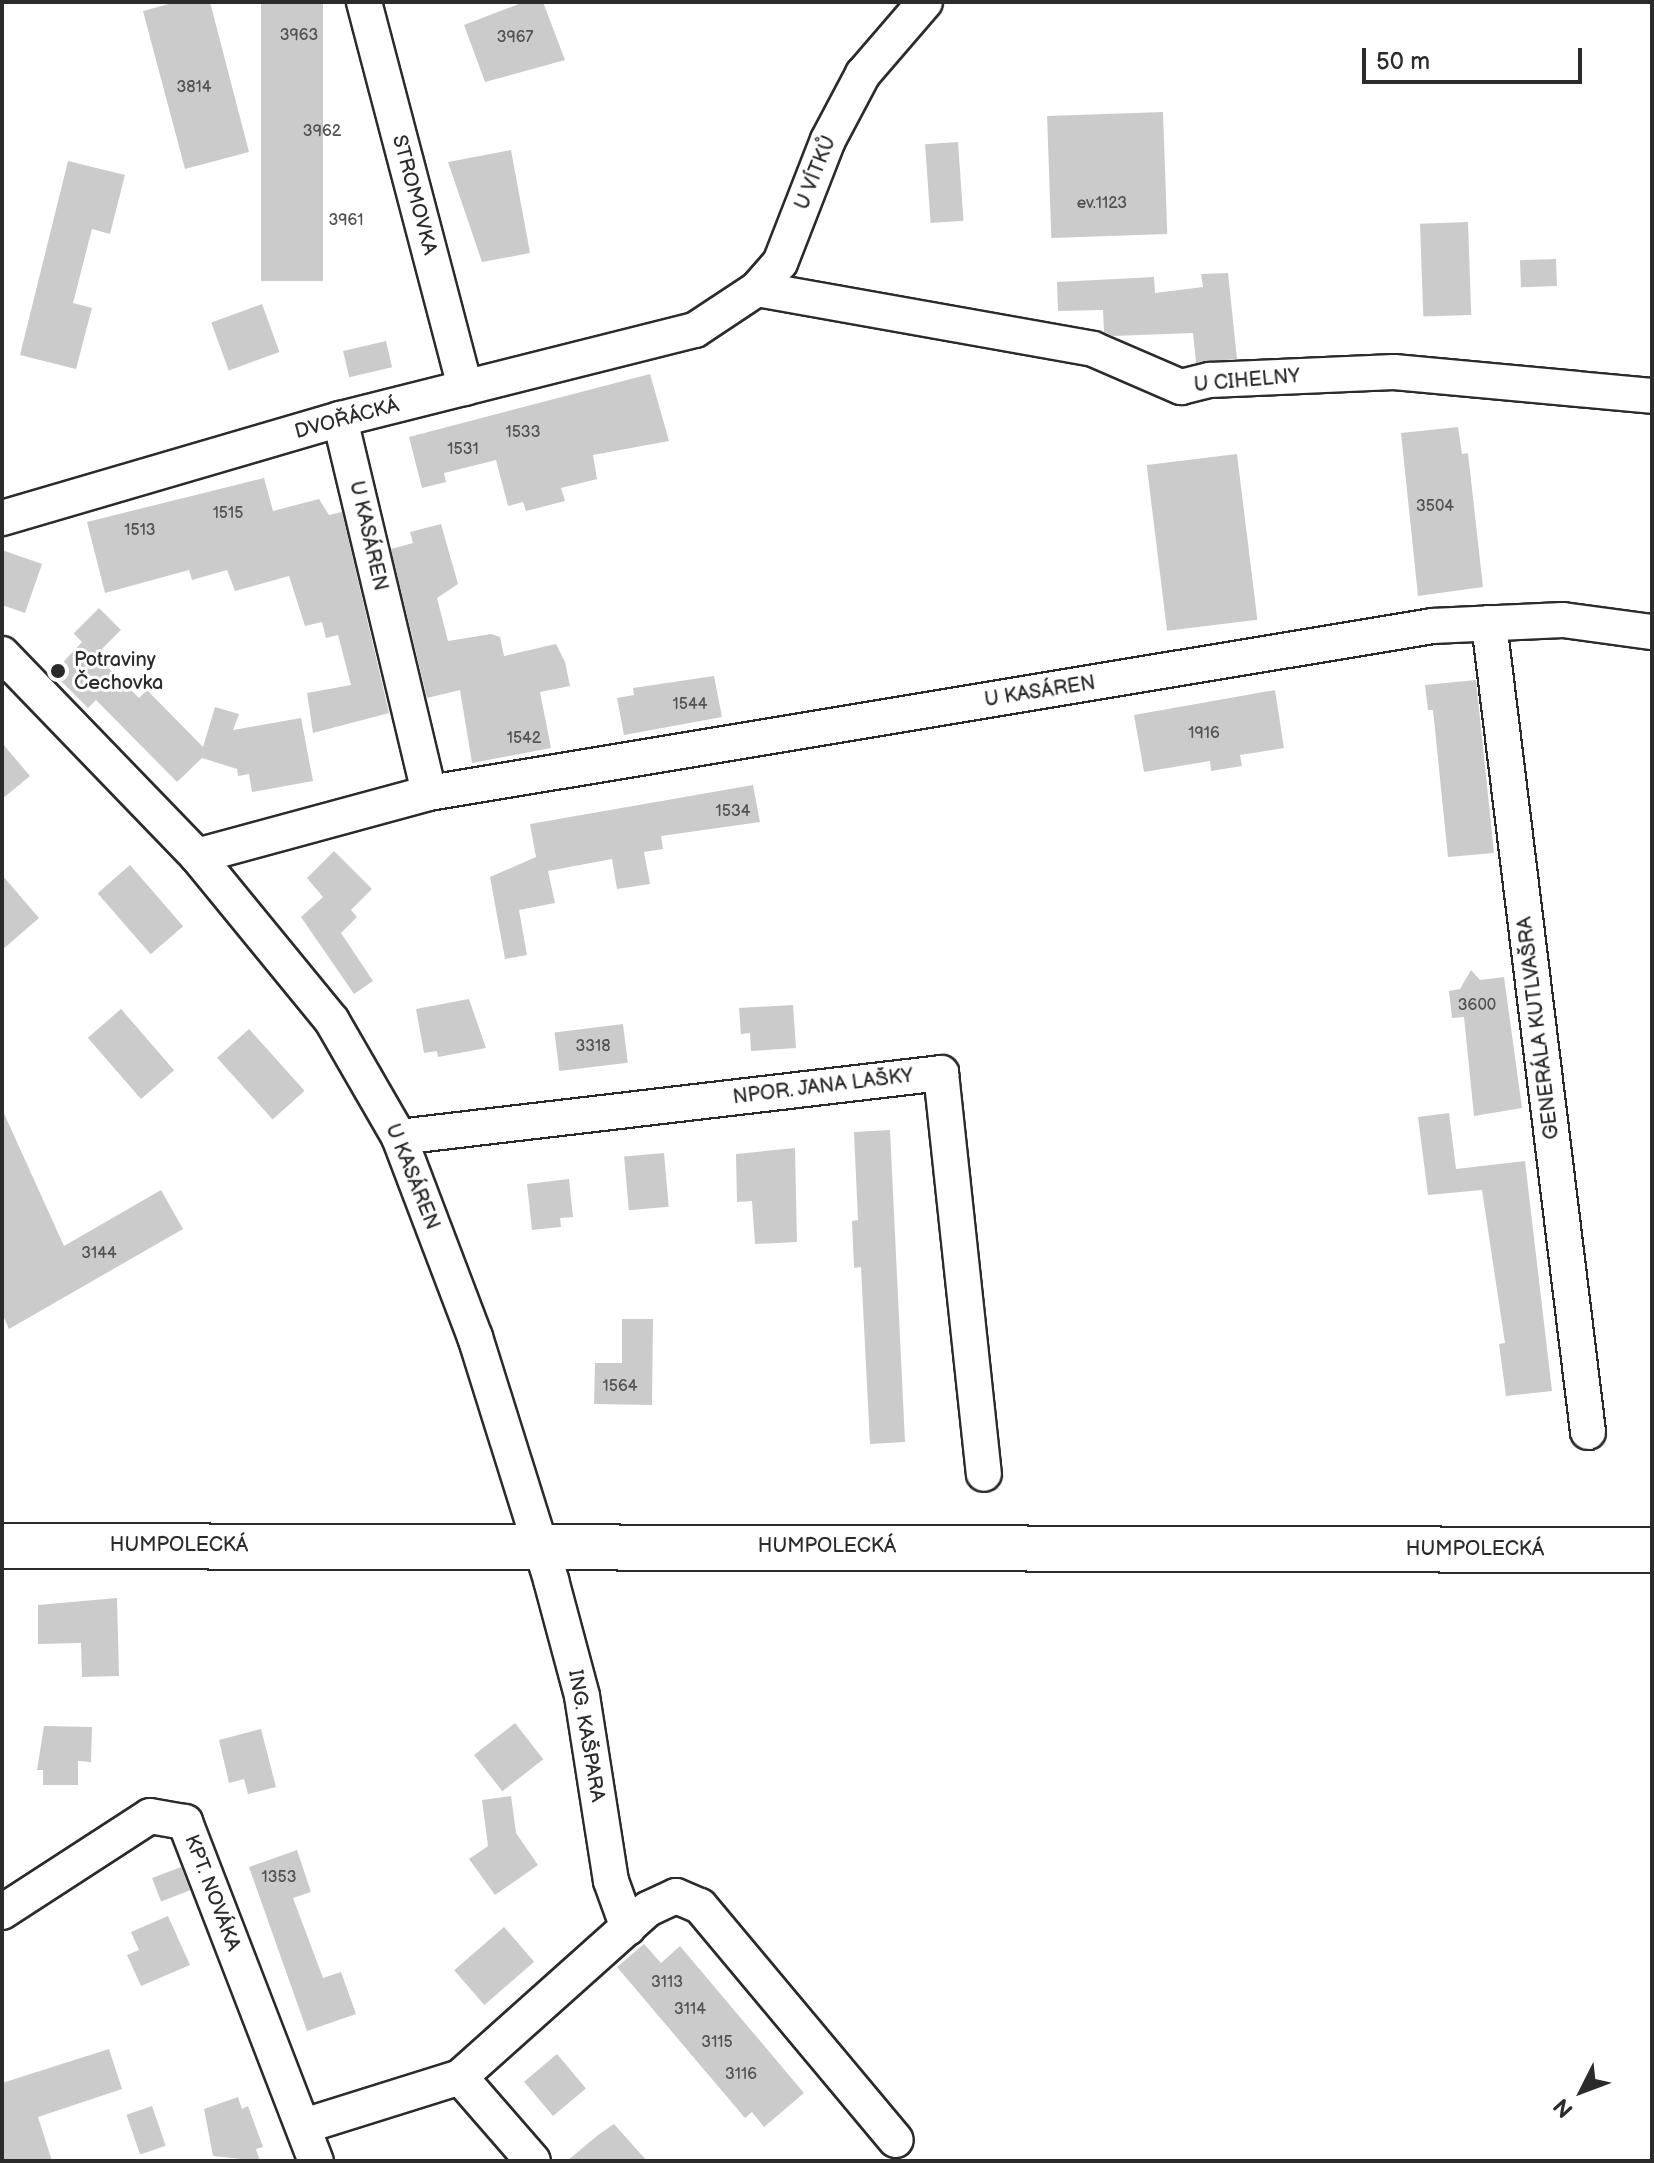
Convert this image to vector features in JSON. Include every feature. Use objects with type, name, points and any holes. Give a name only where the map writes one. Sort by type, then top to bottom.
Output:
[{"type":"main road","name":"HUMPOLECKÁ","points":[[2,1546],[1652,1550]]},
{"type":"street","name":"STROMOVKA","points":[[364,2],[465,388]]},
{"type":"street","name":"U VÍTKŮ","points":[[695,330],[757,289],[780,263],[828,140],[863,74],[925,2]]},
{"type":"street","name":"U CIHELNY","points":[[757,289],[1093,349],[1181,387],[1210,380],[1394,372],[1652,396]]},
{"type":"street","name":"DVOŘÁCKÁ","points":[[2,518],[340,419],[695,330]]},
{"type":"street","name":"U KASÁREN","points":[[340,419],[429,793]]},
{"type":"street","name":"U KASÁREN","points":[[197,856],[429,793],[1432,626],[1563,620],[1652,632]]},
{"type":"street","name":"GENERÁLA KUTLVAŠRA","points":[[1489,623],[1588,1432]]},
{"type":"street","name":"U KASÁREN","points":[[2,654],[197,856],[332,1021],[399,1137],[475,1337],[538,1545]]},
{"type":"street","name":"NPOR. JANA LAŠKY","points":[[399,1137],[941,1073],[984,1474]]},
{"type":"street","name":"ING. KAŠPARA","points":[[538,1545],[579,1683],[611,1881],[628,1928]]},
{"type":"street","name":"KPT. NOVÁKA","points":[[2,1912],[150,1816],[185,1822],[316,2161]]},
{"type":"street","points":[[304,2126],[460,2077],[628,1928],[667,1898],[693,1900],[896,2140]]},
{"type":"street","points":[[460,2077],[533,2161]]},
{"type":"building","points":[[176,2],[210,2],[249,152],[185,169],[143,11]]},
{"type":"building","points":[[261,2],[323,2],[323,281],[261,281]]},
{"type":"building","points":[[524,2],[543,2],[565,60],[485,82],[464,25]]},
{"type":"building","points":[[1163,112],[1167,234],[1051,238],[1047,116]]},
{"type":"building","points":[[958,142],[964,221],[931,223],[925,144]]},
{"type":"building","points":[[511,150],[530,253],[482,262],[448,162]]},
{"type":"building","points":[[68,161],[125,175],[110,234],[92,229],[73,303],[92,308],[76,369],[20,355]]},
{"type":"building","points":[[1468,222],[1471,315],[1423,317],[1420,224]]},
{"type":"building","points":[[1556,259],[1557,286],[1521,287],[1520,260]]},
{"type":"building","points":[[1228,273],[1237,359],[1196,363],[1193,333],[1113,336],[1104,332],[1103,310],[1058,311],[1057,282],[1154,277],[1155,293],[1203,287],[1201,274]]},
{"type":"building","points":[[262,304],[279,352],[229,370],[211,322]]},
{"type":"building","points":[[386,341],[392,367],[349,377],[343,351]]},
{"type":"building","points":[[650,374],[669,441],[593,455],[597,479],[561,488],[565,501],[526,511],[523,502],[508,506],[496,460],[444,473],[446,482],[422,488],[409,437]]},
{"type":"building","points":[[1458,427],[1462,454],[1468,453],[1483,587],[1418,596],[1401,433]]},
{"type":"building","points":[[1237,454],[1257,620],[1167,631],[1147,465]]},
{"type":"building","points":[[264,478],[273,511],[319,499],[329,515],[342,512],[389,713],[313,733],[307,693],[351,685],[338,635],[326,638],[322,622],[305,626],[289,576],[235,591],[227,570],[192,580],[189,570],[105,593],[87,522]]},
{"type":"building","points":[[441,524],[458,584],[437,598],[448,641],[491,634],[500,637],[504,656],[556,644],[565,662],[570,686],[540,692],[551,748],[472,763],[460,690],[427,698],[391,549],[413,543],[410,532]]},
{"type":"building","points":[[2,550],[42,564],[25,613],[2,605]]},
{"type":"building","points":[[99,608],[121,630],[95,655],[74,633]]},
{"type":"building","points":[[82,642],[139,698],[147,690],[203,747],[215,707],[239,714],[233,730],[301,718],[313,781],[252,792],[249,774],[238,776],[237,769],[202,758],[177,782],[96,700],[88,708],[53,673]]},
{"type":"building","points":[[714,676],[722,717],[624,735],[617,698],[634,695],[633,688]]},
{"type":"building","points":[[1476,680],[1494,853],[1448,857],[1433,710],[1428,710],[1425,685]]},
{"type":"building","points":[[1275,690],[1284,748],[1240,755],[1242,766],[1211,771],[1210,761],[1144,772],[1134,715]]},
{"type":"building","points":[[2,743],[30,776],[2,799]]},
{"type":"building","points":[[753,785],[760,822],[661,836],[663,849],[644,852],[650,884],[617,889],[612,859],[548,871],[555,903],[519,910],[527,955],[505,959],[490,877],[536,857],[530,824]]},
{"type":"building","points":[[334,851],[372,889],[351,910],[357,917],[341,933],[373,981],[354,994],[301,917],[323,897],[307,878]]},
{"type":"building","points":[[130,865],[183,926],[151,954],[98,893]]},
{"type":"building","points":[[2,875],[39,918],[2,950]]},
{"type":"building","points":[[1471,970],[1480,980],[1504,977],[1522,1108],[1474,1116],[1464,1017],[1452,1018],[1449,991],[1460,989]]},
{"type":"building","points":[[469,999],[486,1048],[438,1057],[437,1051],[424,1053],[416,1009]]},
{"type":"building","points":[[793,1005],[796,1048],[751,1051],[750,1033],[741,1034],[739,1008]]},
{"type":"building","points":[[121,1009],[174,1070],[141,1099],[88,1038]]},
{"type":"building","points":[[623,1024],[628,1063],[559,1071],[555,1032]]},
{"type":"building","points":[[249,1029],[305,1091],[273,1119],[217,1058]]},
{"type":"building","points":[[2,1109],[64,1246],[161,1190],[183,1229],[9,1329],[2,1313]]},
{"type":"building","points":[[1449,1113],[1456,1169],[1525,1161],[1552,1391],[1506,1396],[1499,1344],[1505,1343],[1482,1190],[1428,1195],[1418,1117]]},
{"type":"building","points":[[890,1130],[905,1442],[870,1444],[861,1267],[854,1268],[852,1221],[858,1220],[854,1132]]},
{"type":"building","points":[[795,1148],[797,1242],[755,1244],[752,1201],[737,1202],[736,1154]]},
{"type":"building","points":[[664,1153],[669,1207],[629,1210],[624,1156]]},
{"type":"building","points":[[569,1179],[573,1217],[560,1218],[561,1227],[532,1230],[527,1184]]},
{"type":"building","points":[[622,1319],[653,1319],[652,1405],[594,1404],[595,1363],[622,1363]]},
{"type":"building","points":[[117,1598],[119,1676],[82,1677],[81,1643],[38,1644],[38,1605]]},
{"type":"building","points":[[515,1723],[543,1759],[502,1791],[474,1755]]},
{"type":"building","points":[[44,1726],[92,1727],[91,1762],[78,1761],[78,1785],[43,1785],[43,1770],[37,1770]]},
{"type":"building","points":[[261,1729],[276,1787],[248,1794],[244,1779],[229,1783],[219,1740]]},
{"type":"building","points":[[511,1796],[516,1833],[538,1865],[495,1895],[469,1859],[488,1846],[482,1800]]},
{"type":"building","points":[[297,1850],[311,1892],[293,1898],[323,1978],[341,1972],[356,2014],[307,2031],[249,1867]]},
{"type":"building","points":[[181,1867],[190,1890],[161,1901],[152,1878]]},
{"type":"building","points":[[168,1916],[190,1965],[141,1986],[127,1955],[139,1950],[131,1932]]},
{"type":"building","points":[[504,1927],[534,1962],[484,2005],[454,1970]]},
{"type":"building","points":[[644,1944],[661,1963],[680,1946],[804,2093],[764,2127],[752,2112],[745,2118],[617,1967]]},
{"type":"building","points":[[109,2049],[122,2089],[38,2117],[52,2161],[2,2161],[2,2083]]},
{"type":"building","points":[[557,2054],[586,2088],[553,2116],[524,2082]]},
{"type":"building","points":[[238,2097],[242,2109],[248,2106],[263,2147],[256,2149],[260,2161],[213,2156],[204,2109]]},
{"type":"building","points":[[152,2106],[166,2146],[140,2155],[126,2115]]},
{"type":"building","points":[[614,2124],[647,2161],[567,2161],[598,2135]]},
{"type":"place","name":"Potraviny Čechovka","points":[[58,671]]}]
